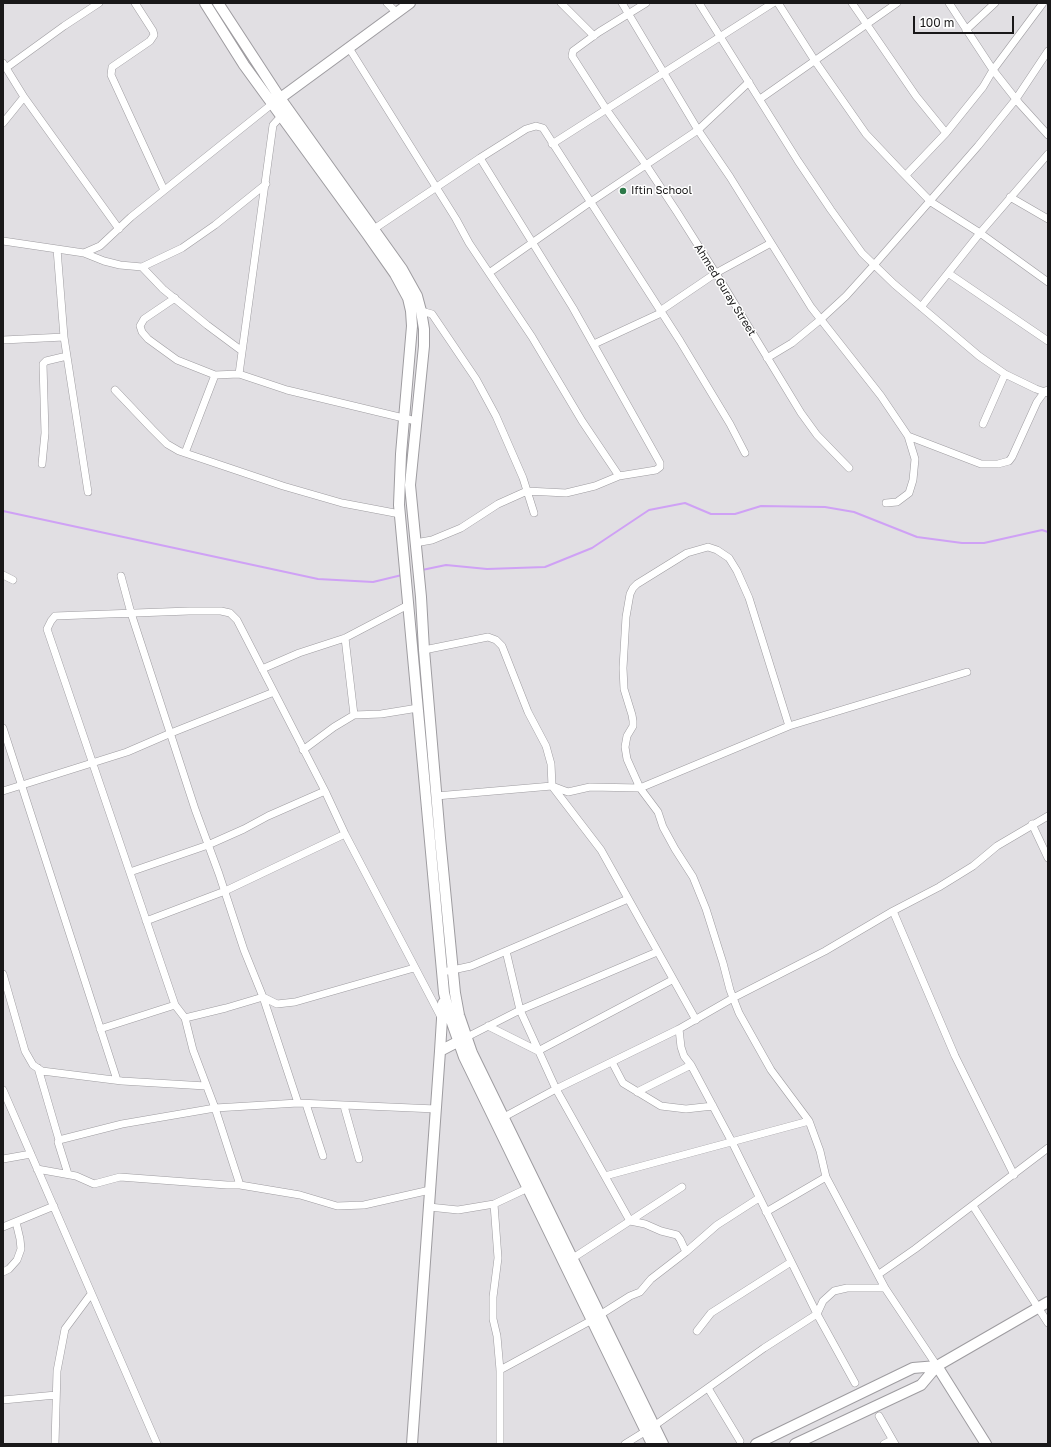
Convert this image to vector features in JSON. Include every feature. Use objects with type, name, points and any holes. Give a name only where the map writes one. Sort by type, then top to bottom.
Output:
[{"type":"main road","points":[[205,3],[244,65],[276,101]]},
{"type":"main road","points":[[218,3],[276,101],[371,232],[411,282],[417,296],[424,329],[424,346],[410,485],[421,597],[447,971],[442,1019],[412,1444]]},
{"type":"main road","points":[[276,101],[410,3]]},
{"type":"main road","points":[[371,232],[403,286],[412,311],[412,341],[399,480],[400,514],[418,708],[447,971],[459,1015],[462,1040],[472,1052],[573,1258],[596,1317]]},
{"type":"main road","points":[[444,993],[462,1040],[528,1188],[596,1317],[650,1428],[663,1444]]},
{"type":"main road","points":[[440,1051],[462,1040]]},
{"type":"main road","points":[[795,1444],[921,1385],[937,1366],[1048,1302]]},
{"type":"main road","points":[[756,1444],[914,1368],[937,1366]]},
{"type":"main road","points":[[937,1366],[986,1444]]},
{"type":"main road","points":[[650,1428],[652,1444]]},
{"type":"street","points":[[99,3],[5,65],[24,97],[119,228]]},
{"type":"street","points":[[135,3],[154,35],[150,41],[112,67],[110,75],[164,190]]},
{"type":"street","points":[[387,3],[397,13]]},
{"type":"street","points":[[561,3],[594,36],[628,13],[646,3]]},
{"type":"street","points":[[622,3],[698,130],[730,177],[811,307],[881,396],[908,436],[915,459],[913,480],[909,493],[897,502],[886,503]]},
{"type":"street","points":[[699,3],[831,210],[862,253],[921,307],[979,356],[1005,374],[1036,389],[1047,391]]},
{"type":"street","points":[[552,144],[773,3]]},
{"type":"street","points":[[778,3],[866,134],[931,202],[980,233],[1048,282]]},
{"type":"street","points":[[852,3],[916,96],[946,133]]},
{"type":"street","points":[[760,100],[867,26],[897,3]]},
{"type":"street","points":[[949,3],[993,70],[1048,135]]},
{"type":"street","points":[[966,30],[995,3]]},
{"type":"street","points":[[906,175],[946,133],[983,87],[993,70],[1043,3]]},
{"type":"street","name":"Ahmed Guray Street","points":[[594,36],[574,50],[572,56],[606,109],[646,165],[716,273],[801,412],[817,435],[849,468]]},
{"type":"street","points":[[349,48],[456,219],[469,243],[532,337],[582,421],[619,476]]},
{"type":"street","points":[[767,358],[792,343],[846,296],[931,202],[978,146],[1016,98],[1048,51]]},
{"type":"street","points":[[489,273],[589,203],[698,130],[749,82]]},
{"type":"street","points":[[3,123],[24,97]]},
{"type":"street","points":[[84,253],[100,246],[164,190],[276,101]]},
{"type":"street","points":[[239,374],[273,125],[284,112]]},
{"type":"street","points":[[371,232],[436,187],[526,129],[536,126],[542,128],[726,417],[745,454]]},
{"type":"street","points":[[921,307],[980,233],[1048,154]]},
{"type":"street","points":[[415,546],[462,528],[498,504],[527,491],[566,493],[595,486],[619,476],[656,470],[660,467],[660,463],[594,344],[480,158]]},
{"type":"street","points":[[3,240],[84,253],[104,261],[120,265],[142,267],[182,248],[215,225],[266,184]]},
{"type":"street","points":[[1010,197],[1048,219]]},
{"type":"street","points":[[594,344],[660,312],[716,273],[771,243]]},
{"type":"street","points":[[57,249],[64,337],[88,492]]},
{"type":"street","points":[[142,267],[163,289],[242,351]]},
{"type":"street","points":[[948,273],[1048,341]]},
{"type":"street","points":[[175,298],[144,319],[140,326],[142,332],[148,339],[177,360],[215,375],[239,374],[287,390],[404,419],[416,420]]},
{"type":"street","points":[[421,311],[432,314],[476,379],[496,416],[523,478],[534,513]]},
{"type":"street","points":[[3,340],[64,337]]},
{"type":"street","points":[[42,464],[45,433],[43,364],[46,361],[67,356]]},
{"type":"street","points":[[983,424],[1005,374]]},
{"type":"street","points":[[185,453],[215,375]]},
{"type":"street","points":[[115,390],[167,444],[179,451],[283,486],[342,503],[400,514]]},
{"type":"street","points":[[908,436],[981,464],[998,464],[1009,461],[1037,402],[1047,391]]},
{"type":"street","points":[[788,726],[748,598],[737,571],[729,558],[717,550],[708,547],[687,553],[633,588],[630,594],[626,617],[623,668],[624,689],[633,721],[633,726],[627,736],[624,746],[626,759],[640,788],[658,812],[663,827],[693,877],[706,909],[739,1013],[771,1070],[809,1121],[820,1151],[826,1177],[879,1274],[885,1288],[937,1366]]},
{"type":"street","points":[[3,575],[13,580]]},
{"type":"street","points":[[121,576],[131,613],[195,809],[244,950],[263,997],[298,1103]]},
{"type":"street","points":[[262,670],[299,652],[345,638],[408,603]]},
{"type":"street","points":[[240,1185],[215,1108],[193,1050],[185,1018],[175,1005],[47,629],[55,616],[221,611],[230,613],[237,620],[325,791],[345,834],[442,1019]]},
{"type":"street","points":[[424,650],[488,637],[496,640],[502,646],[528,712],[546,746],[550,764],[552,786],[601,850],[656,952],[696,1020]]},
{"type":"street","points":[[345,638],[354,715]]},
{"type":"street","points":[[436,796],[552,786],[568,792],[590,787],[640,788],[788,726],[967,672]]},
{"type":"street","points":[[3,792],[128,752],[171,733],[274,692]]},
{"type":"street","points":[[303,750],[354,715],[381,714],[418,708]]},
{"type":"street","points":[[3,728],[117,1080]]},
{"type":"street","points":[[130,872],[208,845],[325,791]]},
{"type":"street","points":[[504,1117],[556,1089],[679,1029],[733,998],[825,951],[893,911],[940,887],[974,866],[997,846],[1032,824],[1048,816]]},
{"type":"street","points":[[1032,824],[1048,858]]},
{"type":"street","points":[[146,921],[224,891],[345,834]]},
{"type":"street","points":[[447,971],[471,966],[628,899]]},
{"type":"street","points":[[893,911],[955,1056],[1014,1174]]},
{"type":"street","points":[[506,951],[520,1010],[538,1051],[556,1089],[630,1221],[645,1224],[661,1231],[677,1235],[686,1252]]},
{"type":"street","points":[[462,1040],[520,1010],[656,952]]},
{"type":"street","points":[[185,1018],[263,997],[277,1004],[295,1002],[414,968]]},
{"type":"street","points":[[3,974],[25,1051],[33,1065],[42,1071],[117,1080],[206,1086]]},
{"type":"street","points":[[538,1051],[672,980]]},
{"type":"street","points":[[100,1029],[175,1005]]},
{"type":"street","points":[[488,1026],[538,1051]]},
{"type":"street","points":[[679,1029],[680,1047],[684,1056],[691,1065],[732,1142],[817,1314],[855,1383]]},
{"type":"street","points":[[612,1062],[623,1083],[661,1106],[686,1109],[713,1106]]},
{"type":"street","points":[[637,1092],[691,1065]]},
{"type":"street","points":[[38,1068],[68,1174]]},
{"type":"street","points":[[3,1090],[157,1444]]},
{"type":"street","points":[[59,1140],[122,1124],[215,1108],[298,1103],[436,1109]]},
{"type":"street","points":[[306,1104],[323,1156]]},
{"type":"street","points":[[344,1106],[359,1159]]},
{"type":"street","points":[[605,1176],[809,1121]]},
{"type":"street","points":[[879,1274],[973,1206],[1048,1148]]},
{"type":"street","points":[[3,1159],[31,1154]]},
{"type":"street","points":[[37,1169],[76,1176],[94,1184],[120,1177],[240,1185],[300,1195],[336,1206],[364,1205],[430,1190]]},
{"type":"street","points":[[766,1212],[826,1177]]},
{"type":"street","points":[[573,1258],[682,1186]]},
{"type":"street","points":[[429,1207],[458,1210],[494,1204],[528,1188]]},
{"type":"street","points":[[500,1370],[596,1317],[630,1296],[640,1292],[651,1279],[686,1252],[717,1225],[759,1198]]},
{"type":"street","points":[[494,1204],[498,1258],[493,1297],[493,1319],[497,1336],[500,1370],[500,1444]]},
{"type":"street","points":[[3,1227],[54,1206]]},
{"type":"street","points":[[973,1206],[1048,1323]]},
{"type":"street","points":[[3,1272],[9,1269],[17,1260],[21,1249],[16,1222]]},
{"type":"street","points":[[697,1331],[711,1313],[791,1262]]},
{"type":"street","points":[[625,1444],[764,1348],[817,1314],[823,1301],[834,1291],[847,1288],[885,1288]]},
{"type":"street","points":[[55,1444],[57,1371],[65,1329],[91,1294]]},
{"type":"street","points":[[708,1388],[740,1441]]},
{"type":"street","points":[[3,1400],[56,1395]]},
{"type":"street","points":[[879,1416],[893,1442],[884,1444]]},
{"type":"waterway","points":[[422,570],[446,565],[487,569],[545,567],[592,548],[649,510],[685,503],[711,514],[735,514],[761,506],[825,507],[854,512],[917,537],[962,543],[984,543],[1042,530],[1048,532]]},
{"type":"waterway","points":[[3,511],[318,579],[373,582],[402,575]]},
{"type":"place","name":"Iftin School","points":[[623,191]]}]
